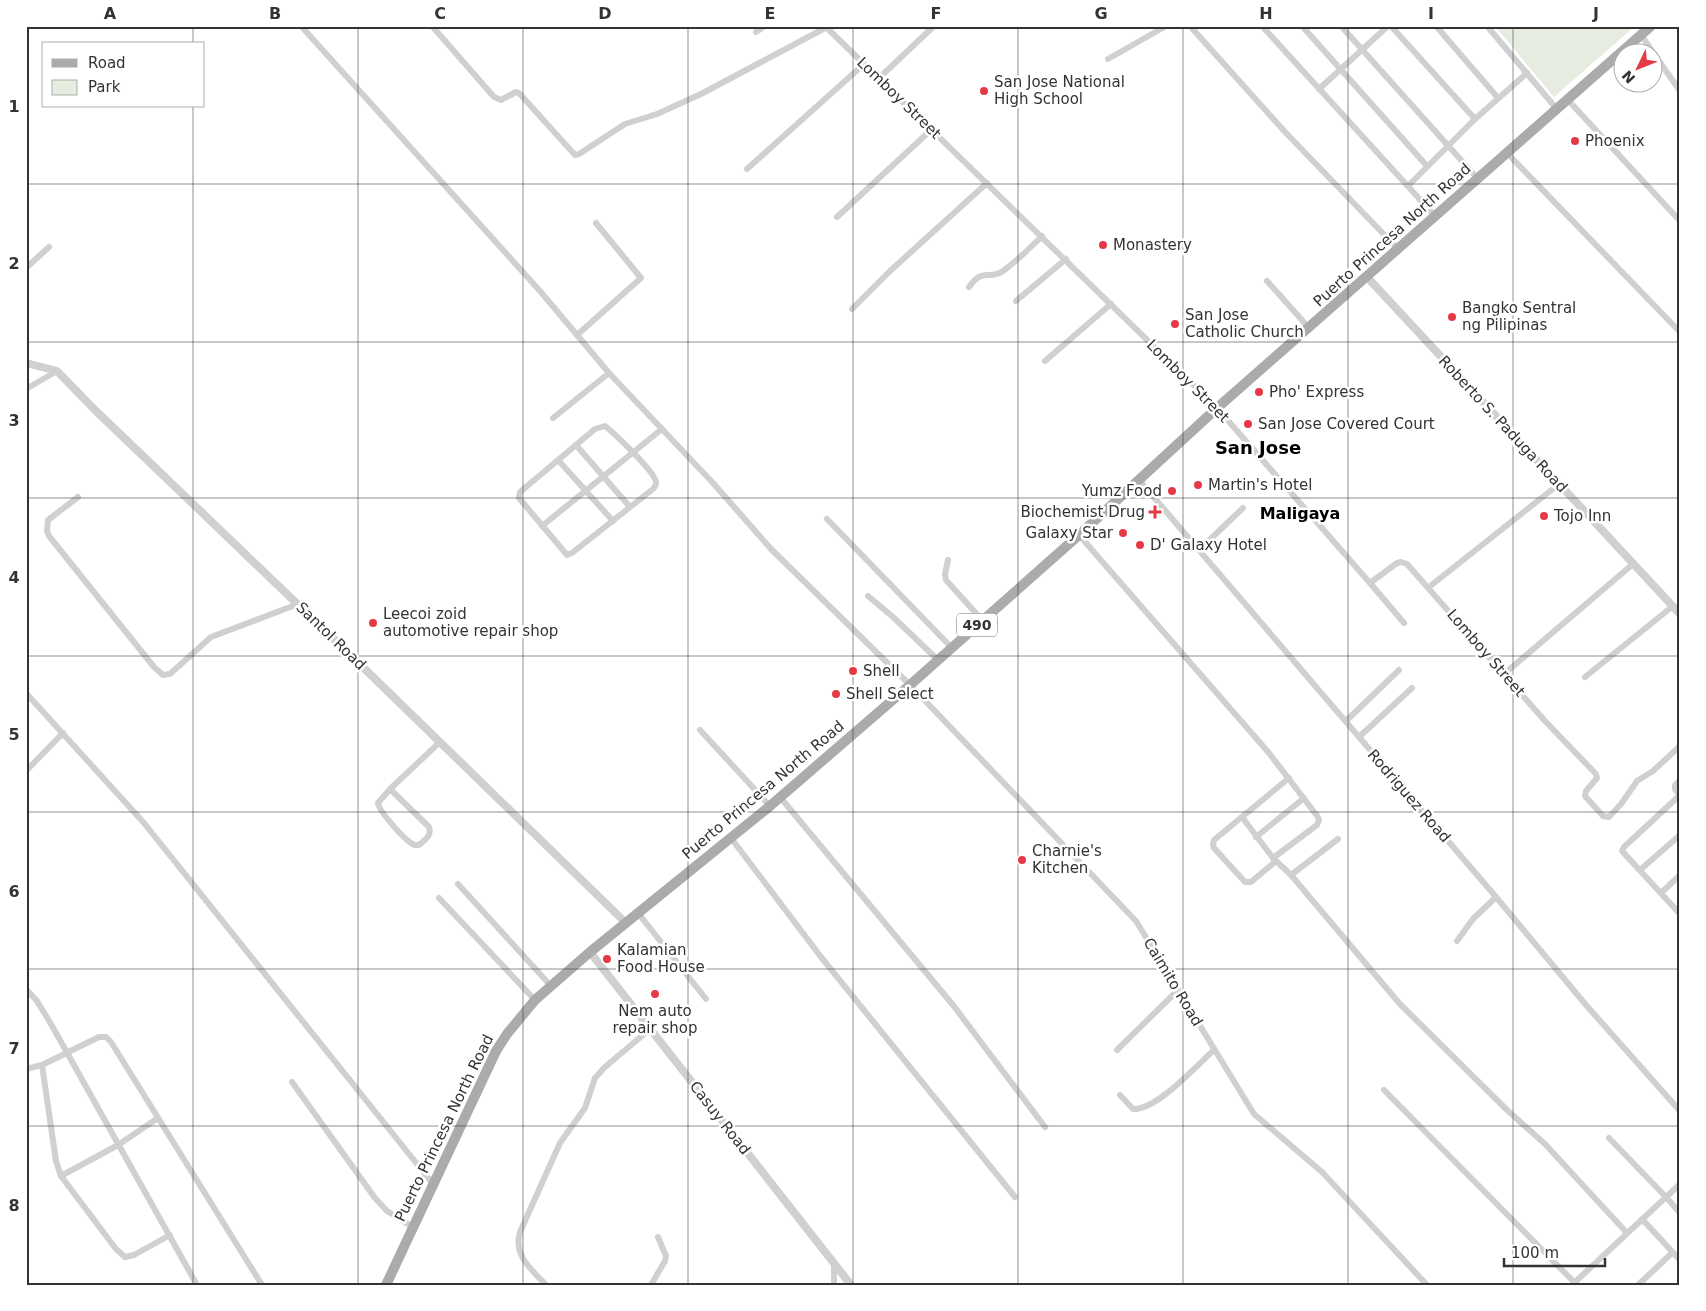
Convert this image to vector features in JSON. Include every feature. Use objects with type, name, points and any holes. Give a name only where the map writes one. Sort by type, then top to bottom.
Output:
[{"type":"main road","name":"Puerto Princesa North Road","points":[[386,1285],[432,1184],[496,1052],[507,1034],[535,1000],[590,952],[770,806],[910,685],[1079,535],[1217,408],[1367,278],[1556,108],[1651,26]]},
{"type":"street","name":"Caimito Road","points":[[301,26],[540,291],[609,373],[662,428],[771,549],[910,685],[1136,922],[1248,1107],[1258,1119],[1322,1172],[1427,1285]]},
{"type":"street","points":[[432,26],[497,100],[501,100],[516,92],[519,93],[575,155],[624,124],[657,114],[702,94],[826,27]]},
{"type":"street","points":[[756,32],[765,26]]},
{"type":"street","points":[[879,78],[934,26]]},
{"type":"street","points":[[1108,59],[1166,26]]},
{"type":"street","points":[[1190,26],[1286,133],[1398,249]]},
{"type":"street","points":[[1262,26],[1435,216]]},
{"type":"street","points":[[1302,26],[1427,166]]},
{"type":"street","points":[[1341,26],[1478,179]]},
{"type":"street","points":[[1319,89],[1389,26],[1475,119]]},
{"type":"street","points":[[1436,26],[1498,98]]},
{"type":"street","points":[[1486,26],[1556,108]]},
{"type":"street","name":"Lomboy Street","points":[[826,27],[1217,408],[1370,583],[1397,563],[1408,564],[1545,721],[1596,774],[1596,780],[1586,791],[1585,796],[1603,816],[1607,817],[1621,804],[1637,781],[1653,771],[1680,746]]},
{"type":"street","points":[[1641,34],[1680,91]]},
{"type":"street","points":[[747,169],[864,64]]},
{"type":"street","points":[[1408,186],[1475,119],[1526,73]]},
{"type":"street","points":[[1567,99],[1680,221]]},
{"type":"street","points":[[837,217],[932,129]]},
{"type":"street","points":[[1506,154],[1680,332]]},
{"type":"street","points":[[852,309],[890,271],[987,183]]},
{"type":"street","points":[[577,335],[641,278],[596,223]]},
{"type":"street","points":[[969,287],[981,275],[1001,272],[1042,236]]},
{"type":"street","points":[[26,268],[49,247]]},
{"type":"street","points":[[1016,301],[1066,259]]},
{"type":"street","name":"Roberto S. Paduga Road","points":[[1367,278],[1680,614]]},
{"type":"street","points":[[1267,282],[1309,328]]},
{"type":"street","points":[[1045,361],[1111,304]]},
{"type":"street","points":[[26,363],[56,371]]},
{"type":"street","points":[[26,389],[56,371]]},
{"type":"street","name":"Santol Road","points":[[56,371],[626,923]]},
{"type":"street","points":[[553,418],[609,373]]},
{"type":"street","points":[[605,426],[633,452],[656,481],[653,489],[567,555],[519,498],[519,495],[520,492],[576,445],[596,429],[605,426]]},
{"type":"street","points":[[542,526],[662,428]]},
{"type":"street","points":[[576,445],[630,507]]},
{"type":"street","points":[[558,460],[613,521]]},
{"type":"street","name":"Rodriguez Road","points":[[1139,480],[1586,1005],[1680,1111]]},
{"type":"street","points":[[1429,588],[1559,484]]},
{"type":"street","points":[[78,497],[48,520],[47,531],[49,536],[154,667],[163,675],[170,674],[211,636],[298,604]]},
{"type":"street","points":[[1199,550],[1243,508]]},
{"type":"street","points":[[827,520],[952,648]]},
{"type":"street","points":[[1079,535],[1269,753],[1289,778],[1318,817],[1319,823],[1248,882],[1242,880],[1214,848],[1214,840],[1289,778]]},
{"type":"street","points":[[948,560],[945,574],[946,580],[982,620]]},
{"type":"street","points":[[1504,674],[1633,564]]},
{"type":"street","points":[[1370,583],[1404,623]]},
{"type":"street","points":[[868,596],[894,617],[938,660]]},
{"type":"street","points":[[1585,678],[1673,606]]},
{"type":"street","points":[[1346,721],[1399,670]]},
{"type":"street","points":[[1359,737],[1412,688]]},
{"type":"street","points":[[26,693],[144,823],[432,1184]]},
{"type":"street","points":[[700,730],[770,806]]},
{"type":"street","points":[[26,771],[63,732]]},
{"type":"street","points":[[390,788],[429,827],[429,835],[419,845],[411,844],[379,808],[379,800],[390,788],[440,742]]},
{"type":"street","points":[[1680,780],[1676,783],[1674,789],[1679,796],[1622,852],[1680,913]]},
{"type":"street","points":[[780,797],[952,1004],[1045,1127]]},
{"type":"street","points":[[1256,837],[1304,798]]},
{"type":"street","points":[[1242,817],[1274,860],[1291,875],[1399,1003],[1507,1110],[1545,1144],[1627,1233]]},
{"type":"street","points":[[1640,870],[1680,835]]},
{"type":"street","points":[[731,838],[821,957],[1015,1196]]},
{"type":"street","points":[[1291,875],[1338,839]]},
{"type":"street","points":[[1661,892],[1680,875]]},
{"type":"street","points":[[458,884],[551,986]]},
{"type":"street","points":[[1457,941],[1473,919],[1496,897]]},
{"type":"street","points":[[439,898],[535,1000]]},
{"type":"street","points":[[638,913],[706,999]]},
{"type":"street","name":"Casuy Road","points":[[590,952],[851,1285]]},
{"type":"street","points":[[26,989],[32,994],[46,1016],[197,1285]]},
{"type":"street","points":[[1117,1050],[1178,990]]},
{"type":"street","points":[[546,1285],[520,1254],[518,1247],[520,1232],[560,1143],[585,1108],[595,1078],[605,1067],[650,1029]]},
{"type":"street","points":[[26,1069],[42,1065],[99,1037],[106,1037],[111,1042],[262,1285]]},
{"type":"street","points":[[1120,1095],[1133,1109],[1140,1109],[1157,1102],[1214,1050]]},
{"type":"street","points":[[42,1065],[56,1161],[61,1176],[116,1249],[125,1257],[134,1256],[170,1235]]},
{"type":"street","points":[[292,1082],[375,1198],[387,1210],[413,1227]]},
{"type":"street","points":[[1384,1090],[1573,1284],[1680,1184]]},
{"type":"street","points":[[61,1176],[118,1145],[158,1118]]},
{"type":"street","points":[[1609,1138],[1680,1213]]},
{"type":"street","points":[[1642,1219],[1680,1260]]},
{"type":"street","points":[[651,1285],[666,1256],[658,1237]]},
{"type":"street","points":[[1638,1285],[1672,1253]]},
{"type":"street","points":[[834,1264],[834,1285]]},
{"type":"green space","points":[[1495,26],[1635,26],[1617,42],[1614,42],[1614,44],[1554,97]]},
{"type":"place","name":"San Jose National High School","points":[[984,91]]},
{"type":"place","name":"Phoenix","points":[[1575,141]]},
{"type":"place","name":"Monastery","points":[[1103,245]]},
{"type":"place","name":"Bangko Sentral ng Pilipinas","points":[[1452,317]]},
{"type":"place","name":"San Jose Catholic Church","points":[[1175,324]]},
{"type":"place","name":"Pho' Express","points":[[1259,392]]},
{"type":"place","name":"San Jose Covered Court","points":[[1248,424]]},
{"type":"place","name":"Martin's Hotel","points":[[1198,485]]},
{"type":"place","name":"Yumz Food","points":[[1172,491]]},
{"type":"place","name":"Biochemist Drug","points":[[1155,512]]},
{"type":"place","name":"Tojo Inn","points":[[1544,516]]},
{"type":"place","name":"Galaxy Star","points":[[1123,533]]},
{"type":"place","name":"D' Galaxy Hotel","points":[[1140,545]]},
{"type":"place","name":"Leecoi zoid automotive repair shop","points":[[373,623]]},
{"type":"place","name":"Shell","points":[[853,671]]},
{"type":"place","name":"Shell Select","points":[[836,694]]},
{"type":"place","name":"Charnie's Kitchen","points":[[1022,860]]},
{"type":"place","name":"Kalamian Food House","points":[[607,959]]},
{"type":"place","name":"Nem auto repair shop","points":[[655,994]]},
{"type":"district","name":"San Jose","points":[[1258,447]]},
{"type":"district","name":"Maligaya","points":[[1300,513]]}]
